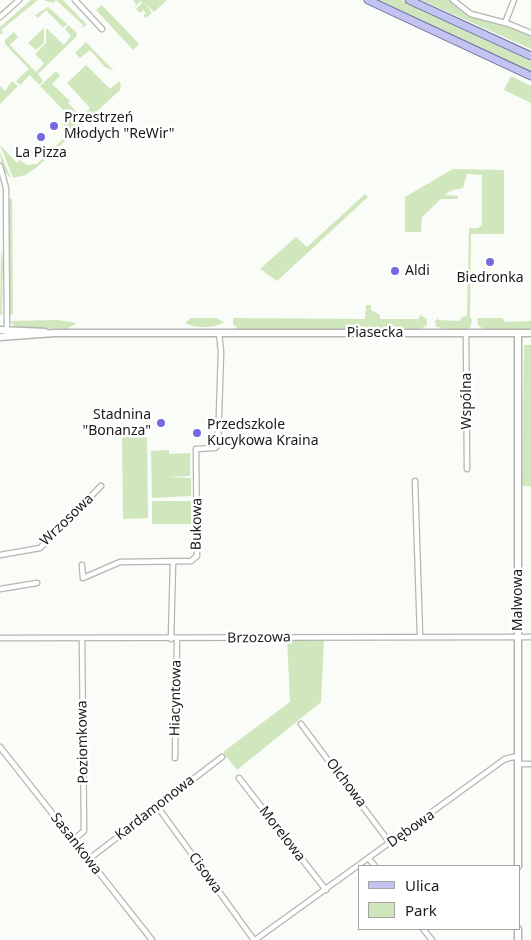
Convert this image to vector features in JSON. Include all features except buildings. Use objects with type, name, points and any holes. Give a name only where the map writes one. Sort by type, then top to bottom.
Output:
[{"type":"main road","points":[[368,0],[531,76]]},
{"type":"main road","points":[[409,0],[531,54]]},
{"type":"street","points":[[0,17],[19,0]]},
{"type":"street","points":[[74,0],[102,28]]},
{"type":"street","points":[[453,0],[471,14],[505,23],[531,33]]},
{"type":"street","points":[[505,23],[514,0]]},
{"type":"street","points":[[0,166],[6,188],[3,333]]},
{"type":"street","name":"Piasecka","points":[[3,333],[531,333]]},
{"type":"street","name":"Bukowa","points":[[174,639],[173,562],[192,561],[197,556],[196,449],[215,448],[218,445],[221,352],[219,333]]},
{"type":"street","name":"Wspólna","points":[[466,333],[466,469]]},
{"type":"street","name":"Malwowa","points":[[518,333],[518,865]]},
{"type":"street","points":[[416,481],[420,636]]},
{"type":"street","name":"Wrzosowa","points":[[0,555],[40,548],[102,486]]},
{"type":"street","points":[[82,565],[83,578],[120,562],[173,562]]},
{"type":"street","points":[[0,589],[37,583]]},
{"type":"street","name":"Brzozowa","points":[[0,638],[531,637]]},
{"type":"street","name":"Poziomkowa","points":[[73,840],[84,831],[82,639]]},
{"type":"street","name":"Hiacyntowa","points":[[174,639],[175,758]]},
{"type":"street","name":"Olchowa","points":[[301,724],[390,843]]},
{"type":"street","name":"Sasankowa","points":[[0,747],[152,940]]},
{"type":"street","name":"Dębowa","points":[[361,865],[505,760],[518,756]]},
{"type":"street","name":"Kardamonowa","points":[[89,859],[222,757]]},
{"type":"street","points":[[518,764],[530,765]]},
{"type":"street","name":"Morelowa","points":[[239,778],[326,890]]},
{"type":"street","name":"Cisowa","points":[[156,806],[255,940]]},
{"type":"street","points":[[369,859],[374,865]]},
{"type":"street","name":"Dębowa","points":[[255,940],[358,867]]},
{"type":"street","points":[[424,930],[432,940]]},
{"type":"green space","points":[[31,0],[38,0],[1,30],[4,33],[0,34],[0,27]]},
{"type":"green space","points":[[43,0],[56,0],[53,3]]},
{"type":"green space","points":[[56,0],[63,0],[87,25],[81,28],[83,25]]},
{"type":"green space","points":[[133,0],[167,0],[154,12],[144,2],[152,13],[146,18],[143,16],[146,13],[143,10],[140,13],[136,9],[142,3],[141,1],[134,8],[136,4]]},
{"type":"green space","points":[[375,0],[401,0],[531,61],[531,73]]},
{"type":"green space","points":[[421,0],[451,0],[467,14],[531,35],[531,49]]},
{"type":"green space","points":[[102,5],[139,44],[133,50],[96,10]]},
{"type":"green space","points":[[48,7],[67,24],[63,28],[46,10],[38,18],[35,15]]},
{"type":"green space","points":[[68,25],[77,33],[76,37],[38,74],[43,81],[39,85],[30,75],[20,85],[16,81],[29,69],[5,44],[5,40],[14,32],[18,37],[10,45],[36,72],[44,63],[35,54],[46,43],[46,28],[64,45],[71,36],[65,29]]},
{"type":"green space","points":[[44,28],[44,43],[36,50],[28,43]]},
{"type":"green space","points":[[86,42],[114,71],[105,67],[90,50],[80,58],[75,53]]},
{"type":"green space","points":[[86,65],[110,89],[119,81],[121,84],[120,90],[36,168],[25,175],[13,178],[0,145],[17,163],[20,160],[27,165],[37,164],[70,132],[62,123],[69,116],[40,86],[56,71],[60,76],[52,84],[70,101],[68,103],[82,117],[90,108],[67,83]]},
{"type":"green space","points":[[511,76],[531,86],[531,103],[504,90]]},
{"type":"green space","points":[[12,81],[18,86],[0,104],[0,86],[5,91]]},
{"type":"green space","points":[[0,152],[11,178],[6,174],[3,167]]},
{"type":"green space","points":[[453,169],[504,170],[504,234],[471,234],[470,317],[472,320],[470,328],[457,331],[440,328],[436,326],[435,321],[438,318],[438,320],[460,321],[461,317],[467,316],[469,228],[478,228],[482,225],[482,175],[467,174],[463,188],[450,191],[445,195],[458,196],[458,199],[441,199],[422,217],[421,232],[405,232],[405,197]]},
{"type":"green space","points":[[365,194],[368,197],[277,281],[260,269],[296,237],[307,247]]},
{"type":"green space","points":[[8,199],[12,199],[13,314],[10,315]]},
{"type":"green space","points":[[1,250],[3,260],[2,315],[0,315]]},
{"type":"green space","points":[[366,305],[371,305],[371,310],[380,315],[380,319],[419,319],[420,315],[427,319],[427,325],[419,330],[239,330],[233,324],[233,318],[365,319]]},
{"type":"green space","points":[[191,318],[216,318],[224,322],[216,326],[205,327],[185,323]]},
{"type":"green space","points":[[477,318],[503,318],[504,322],[531,321],[531,329],[483,329],[478,325]]},
{"type":"green space","points":[[58,320],[77,323],[67,329],[15,327],[10,321]]},
{"type":"green space","points":[[524,345],[531,345],[531,486],[522,486]]},
{"type":"green space","points":[[122,437],[147,437],[148,518],[123,519]]},
{"type":"green space","points":[[169,450],[169,454],[190,453],[190,476],[168,477],[191,478],[191,496],[152,498],[151,451]]},
{"type":"green space","points":[[152,501],[191,501],[191,524],[152,524]]},
{"type":"green space","points":[[287,637],[320,637],[324,640],[321,702],[237,770],[223,752],[290,702]]},
{"type":"place","name":"Przestrzeń Młodych \"ReWir\"","points":[[54,126]]},
{"type":"place","name":"La Pizza","points":[[41,137]]},
{"type":"place","name":"Biedronka","points":[[490,262]]},
{"type":"place","name":"Aldi","points":[[395,271]]},
{"type":"place","name":"Stadnina \"Bonanza\"","points":[[161,423]]},
{"type":"place","name":"Przedszkole Kucykowa Kraina","points":[[197,433]]}]
